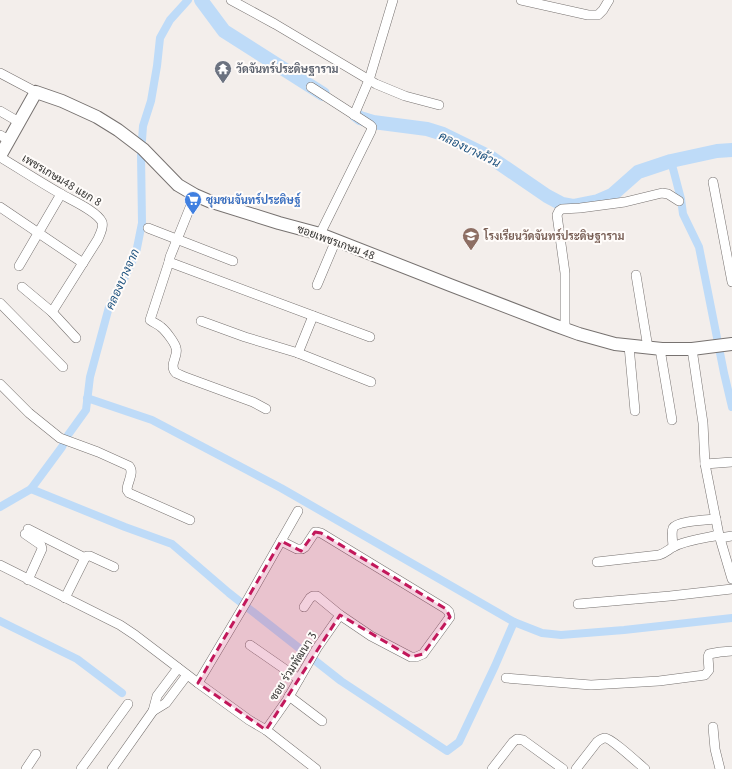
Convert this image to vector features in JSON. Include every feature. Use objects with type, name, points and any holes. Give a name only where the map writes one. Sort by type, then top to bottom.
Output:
[{"type":"street","points":[[231,0],[384,88],[405,96],[439,105]]},
{"type":"street","points":[[357,110],[370,80],[393,0]]},
{"type":"street","points":[[521,0],[588,15],[598,15],[609,0]]},
{"type":"street","points":[[0,73],[36,92],[19,122],[5,137],[0,156]]},
{"type":"street","points":[[311,87],[357,110],[372,127],[320,234]]},
{"type":"street","name":"ซอยเพชรเกษม 48","points":[[36,92],[62,101],[97,117],[118,130],[143,149],[178,185],[195,196],[272,221],[320,234],[450,286],[565,329],[615,344],[654,348],[692,349],[728,344]]},
{"type":"street","points":[[0,111],[19,122]]},
{"type":"street","name":"เพชรเกษม48 แยก 8","points":[[0,156],[83,206],[97,216],[102,223],[102,228],[98,239],[52,312]]},
{"type":"street","points":[[713,182],[732,282]]},
{"type":"street","points":[[565,329],[565,273],[558,215],[559,211],[562,209],[625,202],[662,193],[668,194],[679,201]]},
{"type":"street","points":[[19,266],[61,194]]},
{"type":"street","points":[[195,196],[170,257],[150,320],[161,327],[175,345],[177,352],[174,360],[174,369],[176,372],[185,377],[253,402],[266,409]]},
{"type":"street","points":[[0,207],[83,263]]},
{"type":"street","points":[[148,228],[233,261]]},
{"type":"street","points":[[317,285],[336,240]]},
{"type":"street","points":[[169,262],[370,337]]},
{"type":"street","points":[[636,276],[672,420]]},
{"type":"street","points":[[22,287],[52,312],[76,338]]},
{"type":"street","points":[[0,303],[63,367]]},
{"type":"street","points":[[298,353],[313,316]]},
{"type":"street","points":[[201,321],[245,337],[298,353],[371,382]]},
{"type":"street","points":[[629,346],[636,411]]},
{"type":"street","points":[[692,349],[703,423],[705,464],[719,537],[732,580]]},
{"type":"street","points":[[0,384],[29,413],[60,438],[98,452],[129,466],[132,471],[127,486],[129,493],[190,520]]},
{"type":"street","points":[[705,464],[732,462]]},
{"type":"street","points":[[198,683],[298,512]]},
{"type":"street","points":[[673,547],[672,530],[675,526],[681,523],[716,519]]},
{"type":"street","points":[[28,580],[42,549],[26,531],[85,558]]},
{"type":"street","points":[[281,541],[297,549],[302,549],[315,532],[321,533],[446,609],[449,612],[450,617],[423,654],[416,657],[411,657],[371,636],[340,615],[317,596],[310,598],[304,607]]},
{"type":"street","points":[[597,562],[660,555],[673,547],[702,538],[732,536]]},
{"type":"street","points":[[65,598],[87,556],[114,567]]},
{"type":"street","points":[[0,565],[120,625],[249,720],[266,730],[316,769]]},
{"type":"street","points":[[578,604],[732,589]]},
{"type":"street","name":"ซอย ร่วมพัฒนา 3","points":[[266,730],[289,696],[313,654],[340,615]]},
{"type":"street","points":[[250,645],[299,679]]},
{"type":"street","points":[[506,678],[591,685],[659,681],[705,675],[709,670],[709,654],[732,651]]},
{"type":"street","points":[[153,711],[157,696],[178,668]]},
{"type":"street","points":[[112,769],[153,711],[166,702],[187,675]]},
{"type":"street","points":[[289,696],[322,721]]},
{"type":"street","points":[[81,769],[128,704]]},
{"type":"street","points":[[713,727],[715,749],[720,769]]},
{"type":"street","points":[[576,769],[597,742],[601,739],[608,738],[645,769]]},
{"type":"street","points":[[492,769],[512,742],[517,739],[523,740],[563,769]]},
{"type":"street","points":[[26,769],[36,754]]},
{"type":"highlighted area","points":[[315,532],[321,533],[446,609],[450,617],[423,654],[411,657],[340,615],[266,730],[198,683],[281,541],[301,551]]},
{"type":"waterway","name":"คลองบางจาก","points":[[0,507],[31,489],[62,447],[68,435],[86,410],[90,377],[109,307],[136,253],[142,223],[141,154],[143,126],[151,101],[160,38],[170,20],[188,0]]},
{"type":"waterway","name":"คลองบางด้วน","points":[[201,0],[224,31],[323,94]]},
{"type":"waterway","name":"คลองบางด้วน","points":[[356,115],[360,118],[373,122],[427,129],[443,134],[490,157],[547,196],[562,204],[573,206],[598,201],[612,195],[638,172],[671,161],[717,151],[732,150]]},
{"type":"waterway","points":[[671,161],[681,199],[683,214],[699,247],[732,407]]},
{"type":"waterway","points":[[87,398],[152,420],[281,488],[514,622],[542,633],[561,635],[624,630],[732,618]]},
{"type":"waterway","points":[[31,489],[125,527],[172,544],[229,593],[341,681],[447,751],[459,742],[514,622]]},
{"type":"waterway","points":[[0,621],[77,659],[122,693]]},
{"type":"place","name":"วัดจันทร์ประดิษฐาราม","points":[[223,84]]},
{"type":"place","name":"ชุมชนจันทร์ประดิษฐ์","points":[[193,215]]},
{"type":"place","name":"โรงเรียนวัดจันทร์ประดิษฐาราม","points":[[471,251]]}]
